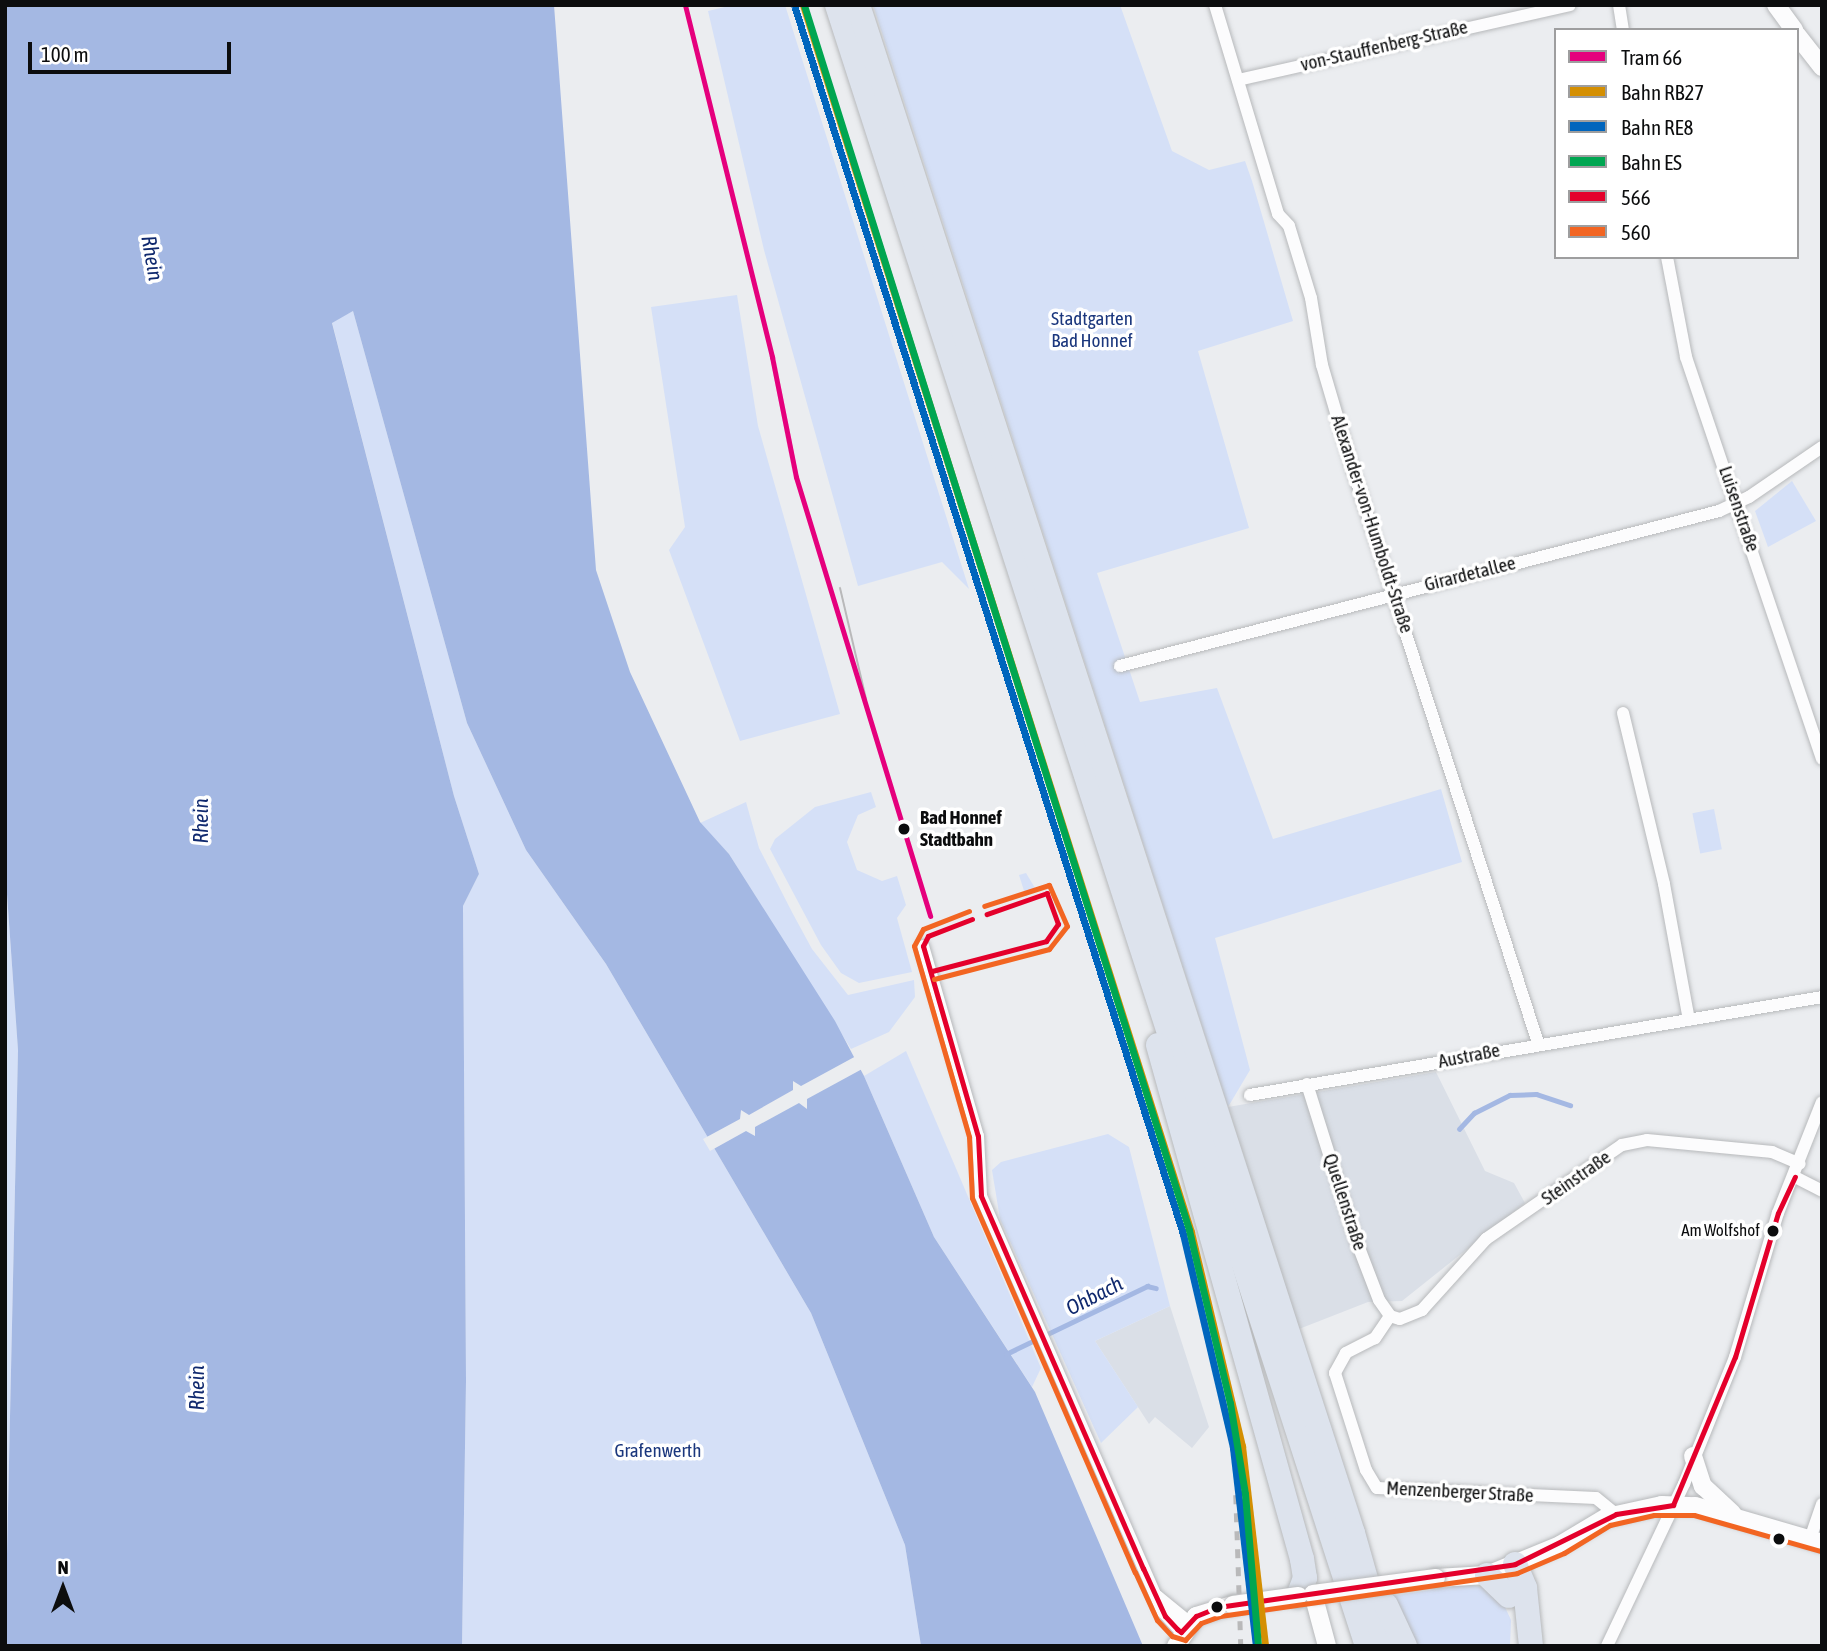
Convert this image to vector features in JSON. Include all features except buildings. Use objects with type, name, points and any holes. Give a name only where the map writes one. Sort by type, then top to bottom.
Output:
[{"type":"highway","points":[[837,5],[1367,1646]]},
{"type":"highway","points":[[858,5],[1353,1533],[1385,1646]]},
{"type":"highway","points":[[1130,908],[1131,939],[1165,1072],[1304,1564],[1306,1595]]},
{"type":"highway","points":[[1353,1533],[1405,1646]]},
{"type":"highway","points":[[1515,1564],[1509,1576],[1509,1596],[1517,1646]]},
{"type":"highway","points":[[1515,1564],[1525,1588],[1531,1646]]},
{"type":"highway","points":[[1487,1575],[1509,1596]]},
{"type":"main road","points":[[1776,5],[1793,28]]},
{"type":"main road","points":[[1799,38],[1822,67]]},
{"type":"main road","points":[[1693,1455],[1703,1486],[1737,1517]]},
{"type":"main road","points":[[1436,1578],[1487,1575],[1560,1545],[1616,1514],[1674,1505],[1695,1506],[1816,1541]]},
{"type":"main road","points":[[1182,1633],[1210,1609],[1436,1578],[1515,1564]]},
{"type":"main road","points":[[1306,1595],[1328,1646]]},
{"type":"street","name":"Alexander-von-Humboldt-Straße","points":[[1215,5],[1278,214],[1289,226],[1311,298],[1322,365],[1538,1043]]},
{"type":"street","name":"von-Stauffenberg-Straße","points":[[1238,80],[1570,5]]},
{"type":"street","points":[[1619,5],[1623,28]]},
{"type":"street","name":"Luisenstraße","points":[[1667,259],[1686,357],[1738,502],[1822,759]]},
{"type":"street","name":"Girardetallee","points":[[1120,666],[1394,592],[1603,541],[1738,502],[1822,447]]},
{"type":"street","points":[[1623,713],[1664,884],[1689,1020]]},
{"type":"street","points":[[923,946],[978,1136],[981,1196],[1027,1307],[1167,1619],[1182,1633]]},
{"type":"street","name":"Austraße","points":[[1250,1095],[1538,1043],[1822,997]]},
{"type":"street","name":"Quellenstraße","points":[[1307,1084],[1356,1240],[1379,1300],[1390,1316]]},
{"type":"street","points":[[1607,1646],[1674,1505],[1735,1357],[1778,1213],[1795,1177],[1822,1102]]},
{"type":"street","name":"Steinstraße","points":[[1390,1316],[1400,1319],[1422,1310],[1486,1239],[1622,1144],[1687,1143],[1772,1152],[1800,1164]]},
{"type":"street","points":[[1795,1177],[1822,1191]]},
{"type":"street","name":"Menzenberger Straße","points":[[1390,1316],[1375,1338],[1346,1353],[1335,1373],[1366,1470],[1377,1488],[1596,1498],[1616,1514]]},
{"type":"street","points":[[1816,1541],[1822,1504]]},
{"type":"shaded area","points":[[1436,1072],[1485,1171],[1514,1183],[1525,1203],[1402,1301],[1368,1302],[1299,1329],[1228,1107]]},
{"type":"shaded area","points":[[1170,1306],[1209,1427],[1192,1448],[1155,1417],[1149,1424],[1095,1341]]},
{"type":"green space","points":[[733,5],[785,5],[969,589],[942,562],[858,586],[764,250],[708,11]]},
{"type":"green space","name":"Stadtgarten Bad Honnef","points":[[873,5],[1120,5],[1172,151],[1209,170],[1245,161],[1252,181],[1293,321],[1198,351],[1249,528],[1097,573],[1140,702],[1217,688],[1273,839],[1441,789],[1462,862],[1215,938],[1250,1070],[1228,1107]]},
{"type":"green space","points":[[737,295],[758,426],[840,714],[740,741],[669,550],[685,527],[651,307]]},
{"type":"green space","name":"Grafenwerth","points":[[353,311],[467,723],[526,850],[606,964],[811,1313],[905,1545],[921,1646],[462,1646],[466,1381],[463,906],[479,874],[454,796],[332,322]]},
{"type":"green space","points":[[1792,481],[1816,521],[1768,547],[1755,511]]},
{"type":"green space","points":[[871,792],[876,807],[858,815],[847,842],[857,870],[882,881],[897,876],[906,905],[897,918],[912,972],[859,983],[841,973],[821,945],[770,849],[775,839],[815,807]]},
{"type":"green space","points":[[746,802],[759,848],[793,914],[812,949],[848,995],[914,980],[915,997],[889,1032],[851,1049],[729,854],[700,823]]},
{"type":"green space","points":[[1714,809],[1722,849],[1700,853],[1692,813]]},
{"type":"green space","points":[[5,866],[18,1050],[5,1645]]},
{"type":"green space","points":[[1026,873],[1035,888],[1026,897],[1019,875]]},
{"type":"green space","points":[[906,1051],[1041,1368],[1032,1387],[934,1237],[864,1076]]},
{"type":"green space","points":[[1108,1134],[1129,1147],[1170,1306],[1095,1341],[1138,1407],[1101,1443],[1000,1219],[992,1170],[1001,1162]]},
{"type":"green space","points":[[1465,1585],[1485,1587],[1504,1605],[1511,1620],[1510,1646],[1415,1646],[1391,1596]]},
{"type":"water","name":"Rhein","points":[[5,5],[554,5],[596,570],[630,672],[700,822],[729,854],[835,1021],[864,1076],[934,1237],[1035,1392],[1143,1646],[921,1646],[905,1545],[811,1313],[606,964],[526,850],[467,723],[353,311],[332,323],[454,796],[479,874],[463,906],[466,1381],[462,1646],[5,1646],[18,1050],[5,866]]},
{"type":"pier","points":[[858,1055],[864,1068],[807,1099],[807,1109],[799,1103],[755,1127],[755,1136],[746,1131],[710,1151],[703,1139],[740,1119],[741,1110],[749,1115],[793,1090],[793,1081],[801,1086]]},
{"type":"waterway","name":"Ohbach","points":[[1459,1129],[1474,1113],[1510,1095],[1536,1094],[1570,1105]]},
{"type":"waterway","name":"Ohbach","points":[[1006,1354],[1147,1286],[1156,1288]]},
{"type":"tram line","name":"66","points":[[685,5],[772,357],[796,477],[930,916]]},
{"type":"tram line","points":[[840,588],[866,699]]},
{"type":"railway","points":[[1236,1495],[1241,1646]]},
{"type":"rail line","name":"RB27","points":[[803,5],[1191,1232],[1242,1446],[1265,1646]]},
{"type":"rail line","name":"ES","points":[[804,5],[1189,1230],[1230,1403],[1245,1494],[1258,1645]]},
{"type":"rail line","name":"RE8","points":[[795,8],[1183,1234],[1233,1448],[1256,1646]]},
{"type":"transit line","name":"560","points":[[934,979],[1049,949],[1067,926],[1049,885],[984,906]]},
{"type":"transit line","name":"566","points":[[932,971],[1046,941],[1058,924],[1047,893],[987,914]]},
{"type":"transit line","name":"560","points":[[969,911],[923,929],[914,946],[969,1137],[972,1198],[1135,1572],[1157,1620],[1172,1636],[1185,1640],[1201,1623],[1220,1616],[1517,1573],[1564,1553],[1610,1525],[1654,1515],[1694,1515],[1820,1551]]},
{"type":"transit line","name":"566","points":[[972,919],[928,936],[923,946],[978,1136],[981,1196],[1143,1568],[1165,1616],[1177,1629],[1181,1632],[1196,1616],[1218,1607],[1515,1564],[1616,1514],[1673,1505]]},
{"type":"transit line","name":"566","points":[[1673,1505],[1735,1357],[1778,1213],[1795,1177]]},
{"type":"place","name":"Bad Honnef Stadtbahn","points":[[904,829]]},
{"type":"place","name":"Am Wolfshof","points":[[1773,1231]]}]
